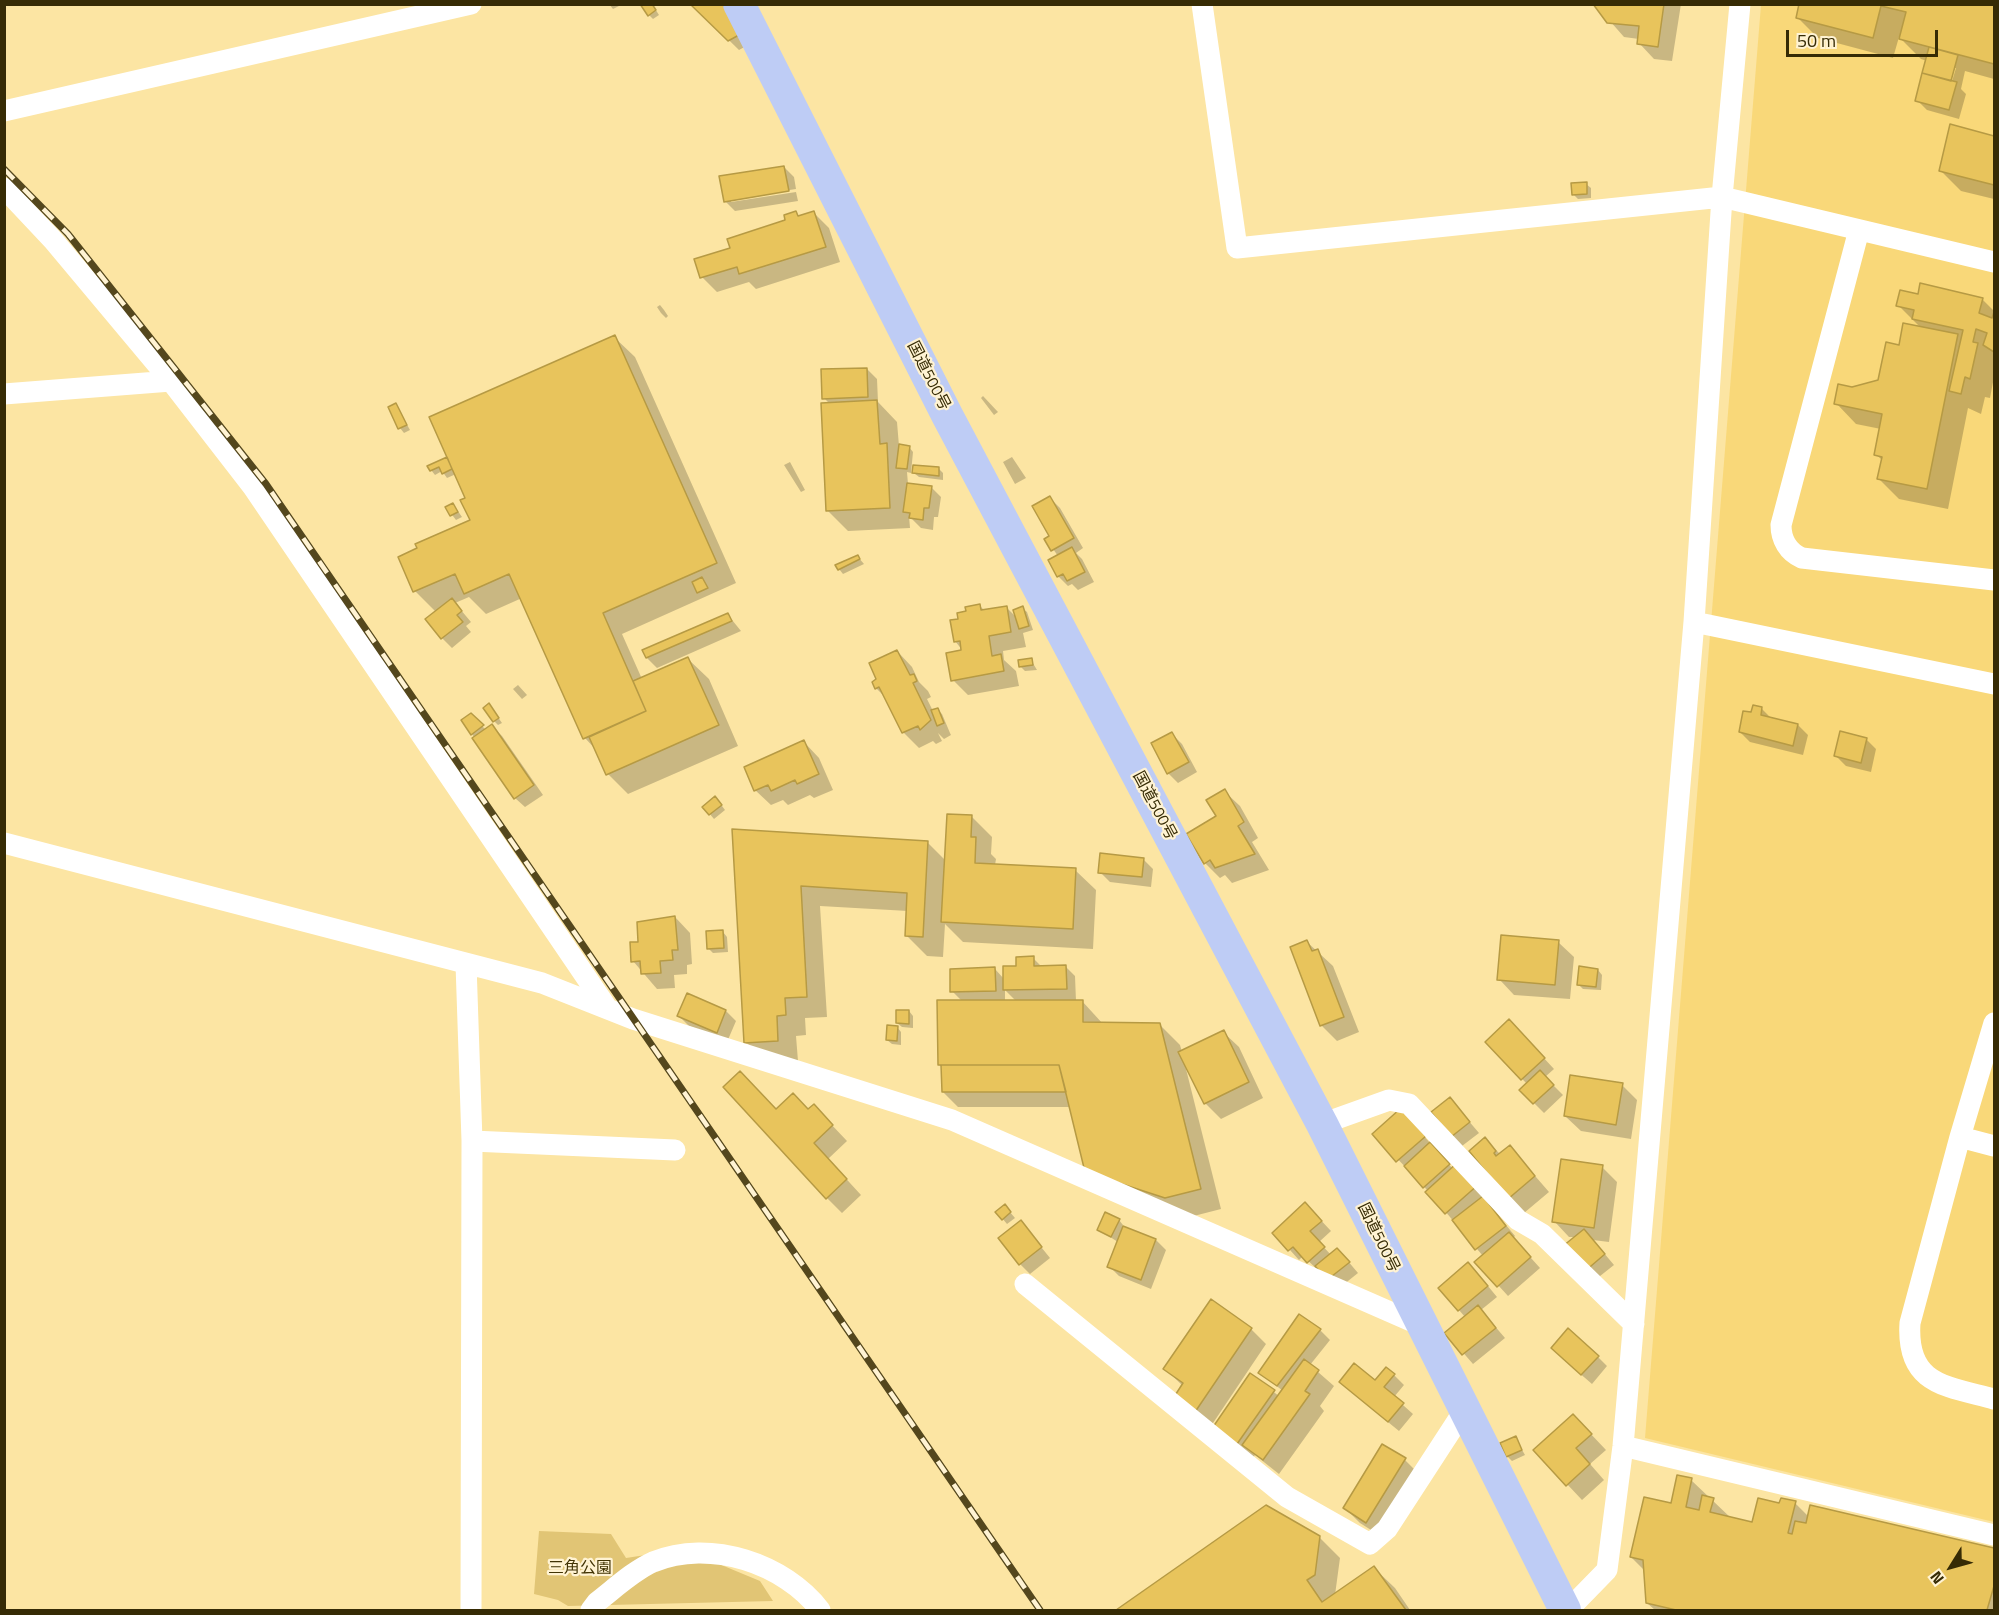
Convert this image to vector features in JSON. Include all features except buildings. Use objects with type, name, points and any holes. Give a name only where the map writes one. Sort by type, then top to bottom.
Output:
[{"type":"highway","name":"国道500号","points":[[739,4],[947,415],[1322,1124],[1420,1325],[1567,1611]]},
{"type":"street","points":[[4,111],[471,4]]},
{"type":"street","points":[[1202,4],[1237,248],[1722,197],[1995,262]]},
{"type":"street","points":[[1567,1611],[1607,1570],[1623,1446],[1694,622],[1722,197],[1740,4]]},
{"type":"street","points":[[4,188],[53,240],[171,381],[253,487],[607,1008]]},
{"type":"street","points":[[1859,230],[1781,525],[1781,533],[1790,550],[1802,558],[1995,580]]},
{"type":"street","points":[[4,394],[171,381]]},
{"type":"street","points":[[1694,622],[1995,684]]},
{"type":"street","points":[[4,843],[542,983],[633,1019],[952,1120],[1420,1325]]},
{"type":"street","points":[[466,963],[471,1141],[471,1611]]},
{"type":"street","points":[[1995,1023],[1960,1137],[1910,1323],[1909,1342],[1911,1355],[1917,1365],[1937,1384],[1995,1400]]},
{"type":"street","points":[[1322,1124],[1389,1100],[1409,1104],[1518,1220],[1542,1234],[1634,1324]]},
{"type":"street","points":[[1960,1137],[1995,1146]]},
{"type":"street","points":[[471,1141],[675,1150]]},
{"type":"street","points":[[1024,1284],[1287,1497],[1370,1544],[1387,1529],[1465,1409]]},
{"type":"street","points":[[1623,1446],[1995,1535]]},
{"type":"street","points":[[591,1611],[597,1602],[654,1562],[687,1555],[719,1555],[750,1562],[779,1574],[807,1593],[820,1611]]},
{"type":"shaded area","points":[[1761,5],[1994,5],[1994,1522],[1645,1438]]},
{"type":"green space","name":"三角公園","points":[[539,1531],[611,1534],[626,1558],[659,1553],[707,1559],[760,1581],[773,1601],[568,1606],[558,1600],[534,1594]]},
{"type":"railway","points":[[4,169],[68,234],[266,484],[1040,1610]]}]
